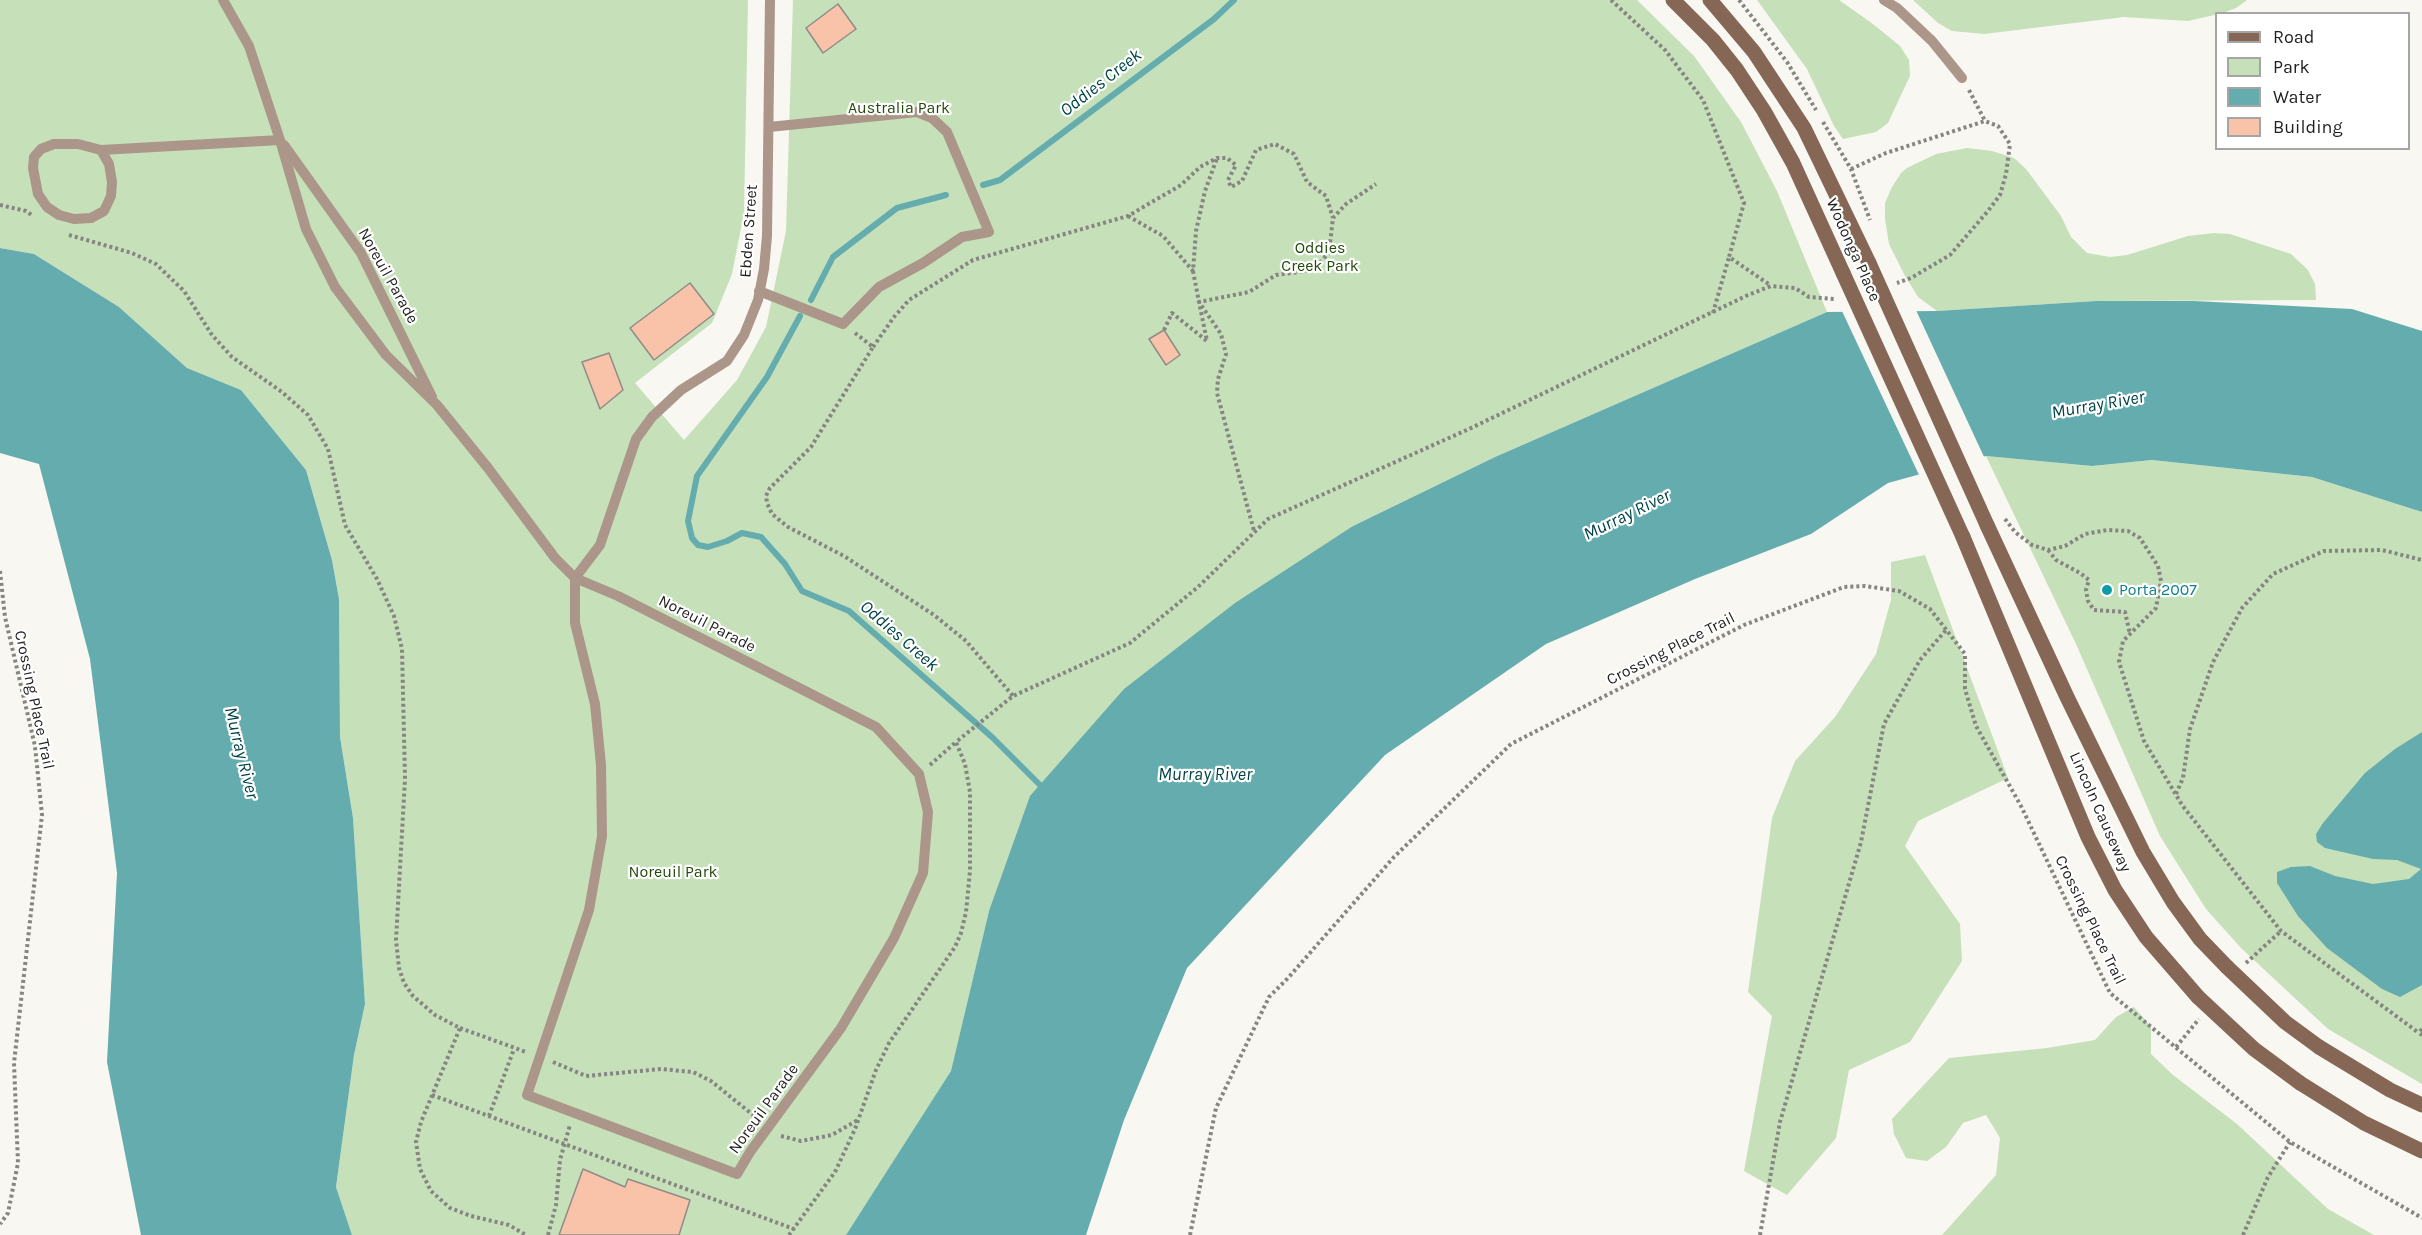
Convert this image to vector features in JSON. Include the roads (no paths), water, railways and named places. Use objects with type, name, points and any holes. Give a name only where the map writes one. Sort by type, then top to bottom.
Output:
[{"type":"main road","name":"Wodonga Place","points":[[1673,0],[1713,40],[1764,111],[1793,163],[1963,537]]},
{"type":"main road","name":"Wodonga Place","points":[[1710,0],[1754,52],[1804,128],[1869,263],[1987,525]]},
{"type":"main road","name":"Lincoln Causeway","points":[[1987,525],[2067,697],[2143,852],[2173,902],[2200,939],[2285,1022],[2319,1047],[2390,1090],[2422,1105]]},
{"type":"main road","name":"Lincoln Causeway","points":[[1963,537],[2088,837],[2115,890],[2146,937],[2198,997],[2254,1049],[2300,1083],[2364,1123],[2422,1151]]},
{"type":"lane","name":"Noreuil Parade","points":[[223,0],[249,46],[306,229],[335,287],[386,355],[436,405],[488,468],[555,558],[575,578],[638,606],[876,727],[919,774],[928,812],[923,873],[915,892],[894,938],[842,1028],[737,1174],[528,1095],[589,910],[602,836],[600,755],[595,704],[575,623],[575,578]]},
{"type":"lane","name":"Ebden Street","points":[[575,578],[600,545],[636,438],[651,417],[681,390],[727,361],[744,335],[759,291],[767,236],[770,0]]},
{"type":"lane","points":[[1884,0],[1932,41],[1962,78]]},
{"type":"lane","points":[[759,291],[843,324],[879,287],[923,263],[962,237],[989,232],[947,132],[932,118],[917,112],[769,127]]},
{"type":"lane","name":"Noreuil Parade","points":[[280,140],[361,253],[436,405]]},
{"type":"lane","points":[[101,150],[109,164],[112,183],[111,196],[104,211],[91,218],[74,219],[59,215],[47,207],[38,194],[33,168],[34,158],[41,149],[54,144],[78,144],[101,150],[280,140]]},
{"type":"water","name":"Murray River","points":[[0,248],[34,254],[119,307],[187,368],[241,390],[306,470],[332,560],[339,599],[340,737],[353,818],[365,1004],[354,1055],[336,1187],[352,1235],[141,1235],[107,1062],[117,873],[90,659],[39,464],[0,453]]},
{"type":"water","name":"Murray River","points":[[2096,301],[2194,301],[2352,309],[2422,331],[2422,512],[2312,477],[2152,460],[2092,466],[1986,456],[1888,483],[1811,534],[1695,579],[1546,644],[1385,755],[1187,968],[1124,1120],[1086,1235],[846,1235],[951,1071],[989,911],[1030,796],[1124,689],[1235,603],[1353,526],[1495,457],[1827,312],[1937,311]]},
{"type":"water","points":[[2422,732],[2422,985],[2400,997],[2382,989],[2327,948],[2298,916],[2277,883],[2277,872],[2291,867],[2310,866],[2335,876],[2373,884],[2409,879],[2421,869],[2397,860],[2373,859],[2325,848],[2317,842],[2316,834],[2365,773],[2395,749]]},
{"type":"waterway","name":"Oddies Creek","points":[[983,185],[1000,180],[1214,19],[1234,0]]},
{"type":"waterway","name":"Oddies Creek","points":[[811,300],[833,257],[897,208],[946,195]]},
{"type":"waterway","name":"Oddies Creek","points":[[800,316],[767,377],[697,476],[688,521],[692,538],[698,545],[708,547],[742,533],[761,537],[785,564],[802,591],[849,611],[993,738],[1044,789]]},
{"type":"place","name":"Porta 2007","points":[[2107,590]]},
{"type":"park label","name":"Australia Park","points":[[899,108]]},
{"type":"park label","name":"Oddies Creek Park","points":[[1320,257]]},
{"type":"park label","name":"Noreuil Park","points":[[673,872]]}]
